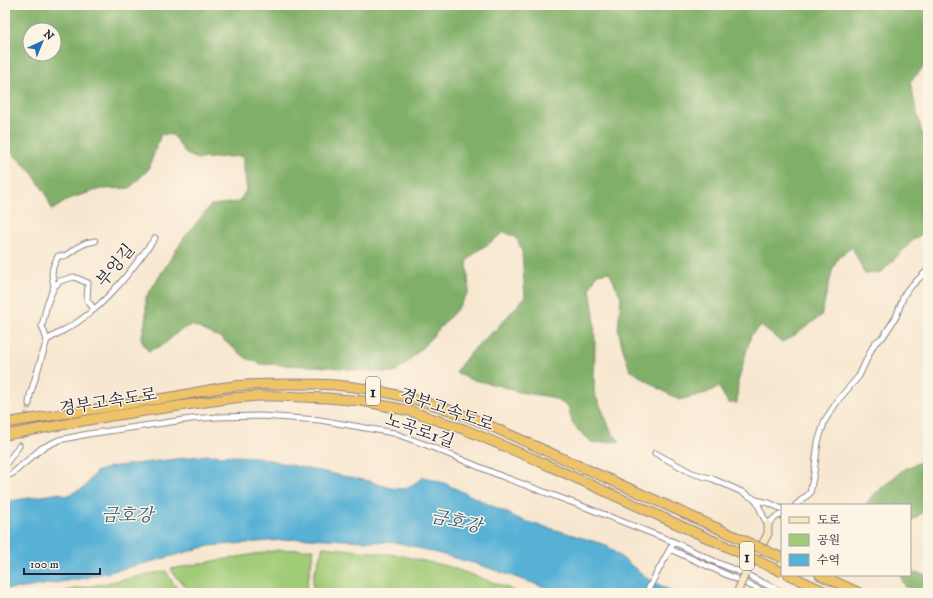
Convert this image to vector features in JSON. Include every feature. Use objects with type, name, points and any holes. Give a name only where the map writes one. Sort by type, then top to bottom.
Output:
[{"type":"highway","name":"경부고속도로","points":[[5,423],[221,388],[263,384],[335,385],[360,388],[418,400],[462,414],[781,558]]},
{"type":"highway","name":"경부고속도로","points":[[5,435],[110,416],[232,398],[284,396],[362,401],[410,411],[466,430],[534,459],[781,572]]},
{"type":"highway","points":[[791,576],[828,593]]},
{"type":"highway","points":[[822,576],[860,593]]},
{"type":"main road","points":[[737,593],[745,574],[768,534],[768,524]]},
{"type":"street","name":"부엉길","points":[[47,340],[79,321],[102,302],[130,271],[155,238]]},
{"type":"street","name":"부엉길","points":[[54,287],[52,274],[58,256],[65,256],[78,247],[95,241]]},
{"type":"street","points":[[797,504],[810,493],[818,442],[825,420],[839,399],[859,376],[875,343],[883,337],[896,317],[904,295],[908,289],[928,270]]},
{"type":"street","name":"부엉길","points":[[29,404],[30,395],[47,340],[42,326],[47,304],[54,287],[60,281],[74,277],[88,283],[87,300],[94,309]]},
{"type":"street","name":"노곡로1길","points":[[5,477],[13,473],[42,448],[59,440],[88,434],[184,420],[218,417],[261,416],[320,420],[394,433],[429,446],[501,476],[674,542],[784,593]]},
{"type":"street","points":[[5,465],[18,446]]},
{"type":"street","points":[[655,453],[692,473],[713,479],[756,500],[769,503],[781,509]]},
{"type":"street","points":[[756,500],[768,524],[781,514]]},
{"type":"street","points":[[646,593],[674,542]]},
{"type":"street","points":[[670,548],[768,593]]},
{"type":"green space","points":[[5,5],[928,5],[928,69],[925,66],[910,82],[921,130],[928,145],[928,230],[914,239],[881,273],[865,274],[852,247],[838,258],[833,268],[821,316],[792,337],[782,342],[761,326],[751,335],[738,382],[737,403],[728,403],[719,387],[706,393],[679,400],[630,370],[618,329],[621,297],[609,272],[597,274],[590,288],[594,315],[595,341],[594,392],[612,433],[620,441],[593,443],[576,428],[572,422],[568,406],[551,397],[519,392],[497,385],[469,379],[456,372],[465,359],[496,329],[525,297],[522,251],[516,237],[504,232],[477,251],[467,261],[469,291],[458,308],[420,350],[406,364],[394,373],[329,367],[261,364],[246,358],[221,338],[192,325],[179,331],[163,345],[148,351],[141,340],[146,319],[146,297],[184,238],[211,205],[239,202],[247,189],[242,156],[198,159],[186,154],[173,135],[161,134],[148,170],[130,188],[101,189],[71,198],[52,210],[46,194],[32,173],[5,146]]},
{"type":"green space","points":[[928,459],[928,508],[911,521],[911,504],[867,504],[871,497],[904,469]]},
{"type":"green space","points":[[323,547],[398,555],[450,567],[506,587],[517,593],[313,593],[313,577]]},
{"type":"green space","points":[[314,549],[306,593],[193,593],[176,577],[171,569],[279,550]]},
{"type":"green space","points":[[166,571],[174,585],[183,593],[56,593]]},
{"type":"green space","points":[[918,573],[928,576],[928,593],[919,593],[905,586],[900,576],[911,576],[911,574]]},
{"type":"water","name":"금호강","points":[[208,455],[257,457],[368,481],[390,488],[406,489],[424,477],[444,483],[524,521],[606,545],[648,579],[675,593],[555,593],[544,587],[477,564],[400,543],[308,538],[209,546],[85,578],[24,588],[5,589],[5,507],[10,501],[61,493],[65,496],[84,488],[96,472],[110,467]]},
{"type":"tunnel","points":[[19,446],[29,404]]}]
